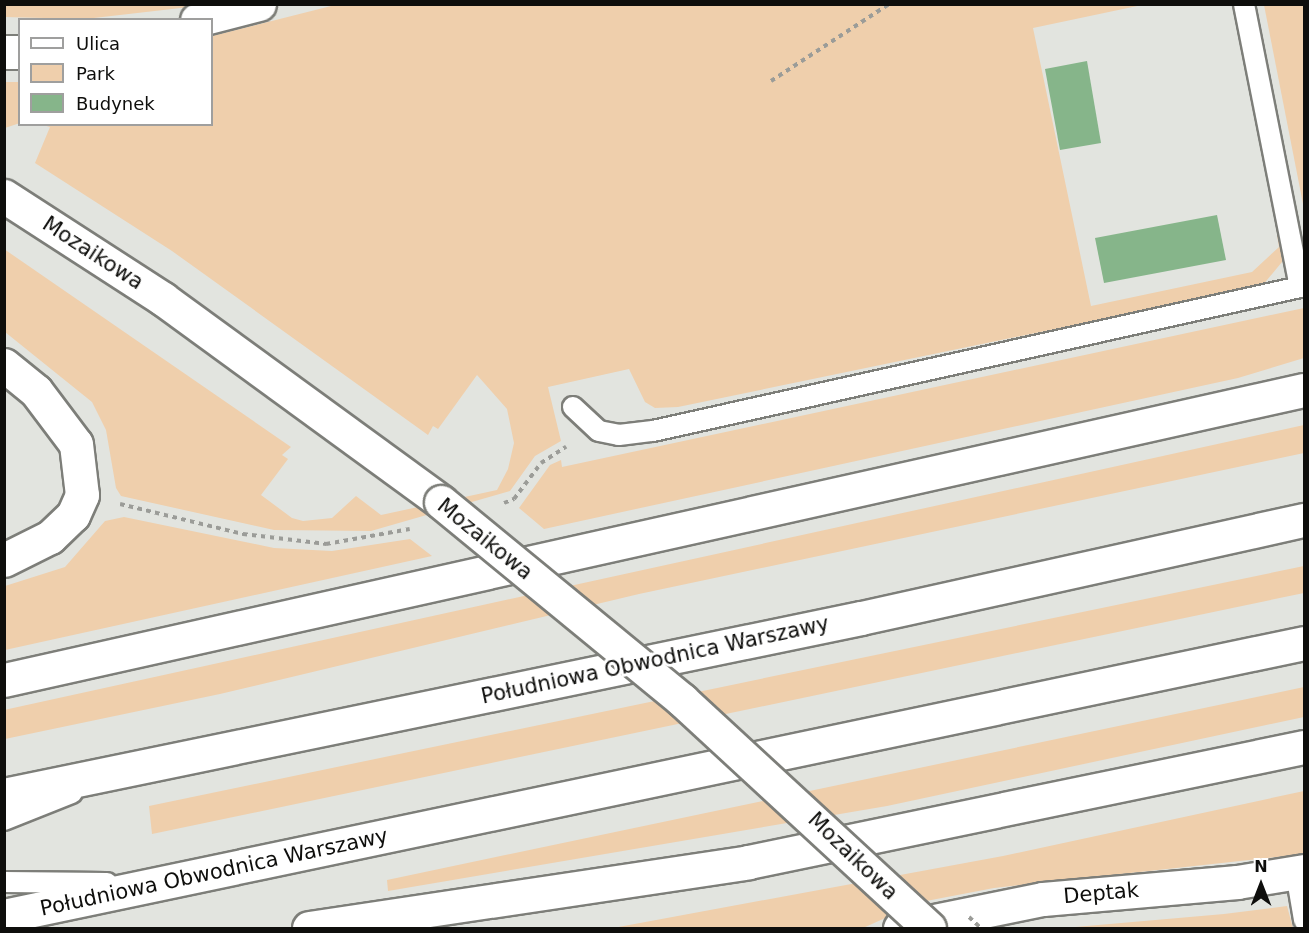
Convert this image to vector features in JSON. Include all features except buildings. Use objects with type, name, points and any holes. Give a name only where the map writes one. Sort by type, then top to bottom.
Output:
[{"type":"main road","points":[[205,18],[259,4]]},
{"type":"main road","name":"Mozaikowa","points":[[4,196],[163,299],[441,502],[682,700],[929,928]]},
{"type":"main road","points":[[4,365],[36,391],[76,444],[82,495],[74,515],[50,537],[4,560]]},
{"type":"main road","points":[[4,680],[1305,390]]},
{"type":"main road","name":"Południowa Obwodnica Warszawy","points":[[4,795],[861,618],[1305,520]]},
{"type":"main road","name":"Południowa Obwodnica Warszawy","points":[[4,916],[1305,643]]},
{"type":"main road","points":[[309,928],[747,862],[1305,747]]},
{"type":"main road","name":"Deptak","points":[[900,928],[1044,898],[1300,872]]},
{"type":"lane","points":[[573,407],[599,431],[619,435],[653,431],[1300,287],[1244,4]]},
{"type":"lane","points":[[4,820],[135,768]]},
{"type":"lane","points":[[1300,872],[1305,920]]},
{"type":"lane","points":[[4,882],[161,883]]},
{"type":"path","points":[[771,81],[889,4]]},
{"type":"path","points":[[494,508],[514,500],[541,463],[555,452],[619,435]]},
{"type":"path","points":[[82,495],[243,534],[326,544],[418,527]]},
{"type":"green space","points":[[339,4],[1142,5],[1033,28],[1091,306],[1252,272],[1279,247],[1277,235],[1284,235],[1282,262],[1262,286],[678,407],[655,408],[645,402],[629,369],[548,387],[561,441],[535,456],[510,491],[371,531],[274,530],[121,496],[116,488],[106,430],[92,402],[5,332],[4,249],[291,447],[282,455],[288,459],[261,495],[292,518],[303,521],[332,518],[356,496],[381,515],[497,490],[508,469],[514,443],[507,409],[477,375],[438,429],[433,426],[428,435],[172,251],[35,163],[50,127],[46,126],[213,126],[213,36]]},
{"type":"green space","points":[[5,5],[207,5],[94,18],[5,17]]},
{"type":"green space","points":[[1264,5],[1304,5],[1304,209]]},
{"type":"green space","points":[[5,82],[18,82],[18,124],[5,128]]},
{"type":"green space","points":[[1304,308],[1304,358],[1238,378],[544,529],[519,508],[550,465],[561,460],[562,467]]},
{"type":"green space","points":[[1304,425],[1304,453],[639,594],[220,694],[5,739],[4,710]]},
{"type":"green space","points":[[124,517],[274,548],[332,551],[410,539],[432,556],[5,650],[5,586],[65,567],[105,521]]},
{"type":"green space","points":[[1304,566],[1304,593],[152,834],[149,806]]},
{"type":"green space","points":[[1304,687],[1304,717],[887,806],[388,891],[387,880]]},
{"type":"green space","points":[[1304,791],[1304,854],[994,888],[921,902],[863,928],[613,928],[1003,856]]},
{"type":"green space","points":[[1287,906],[1293,928],[1064,928],[1224,914]]}]
